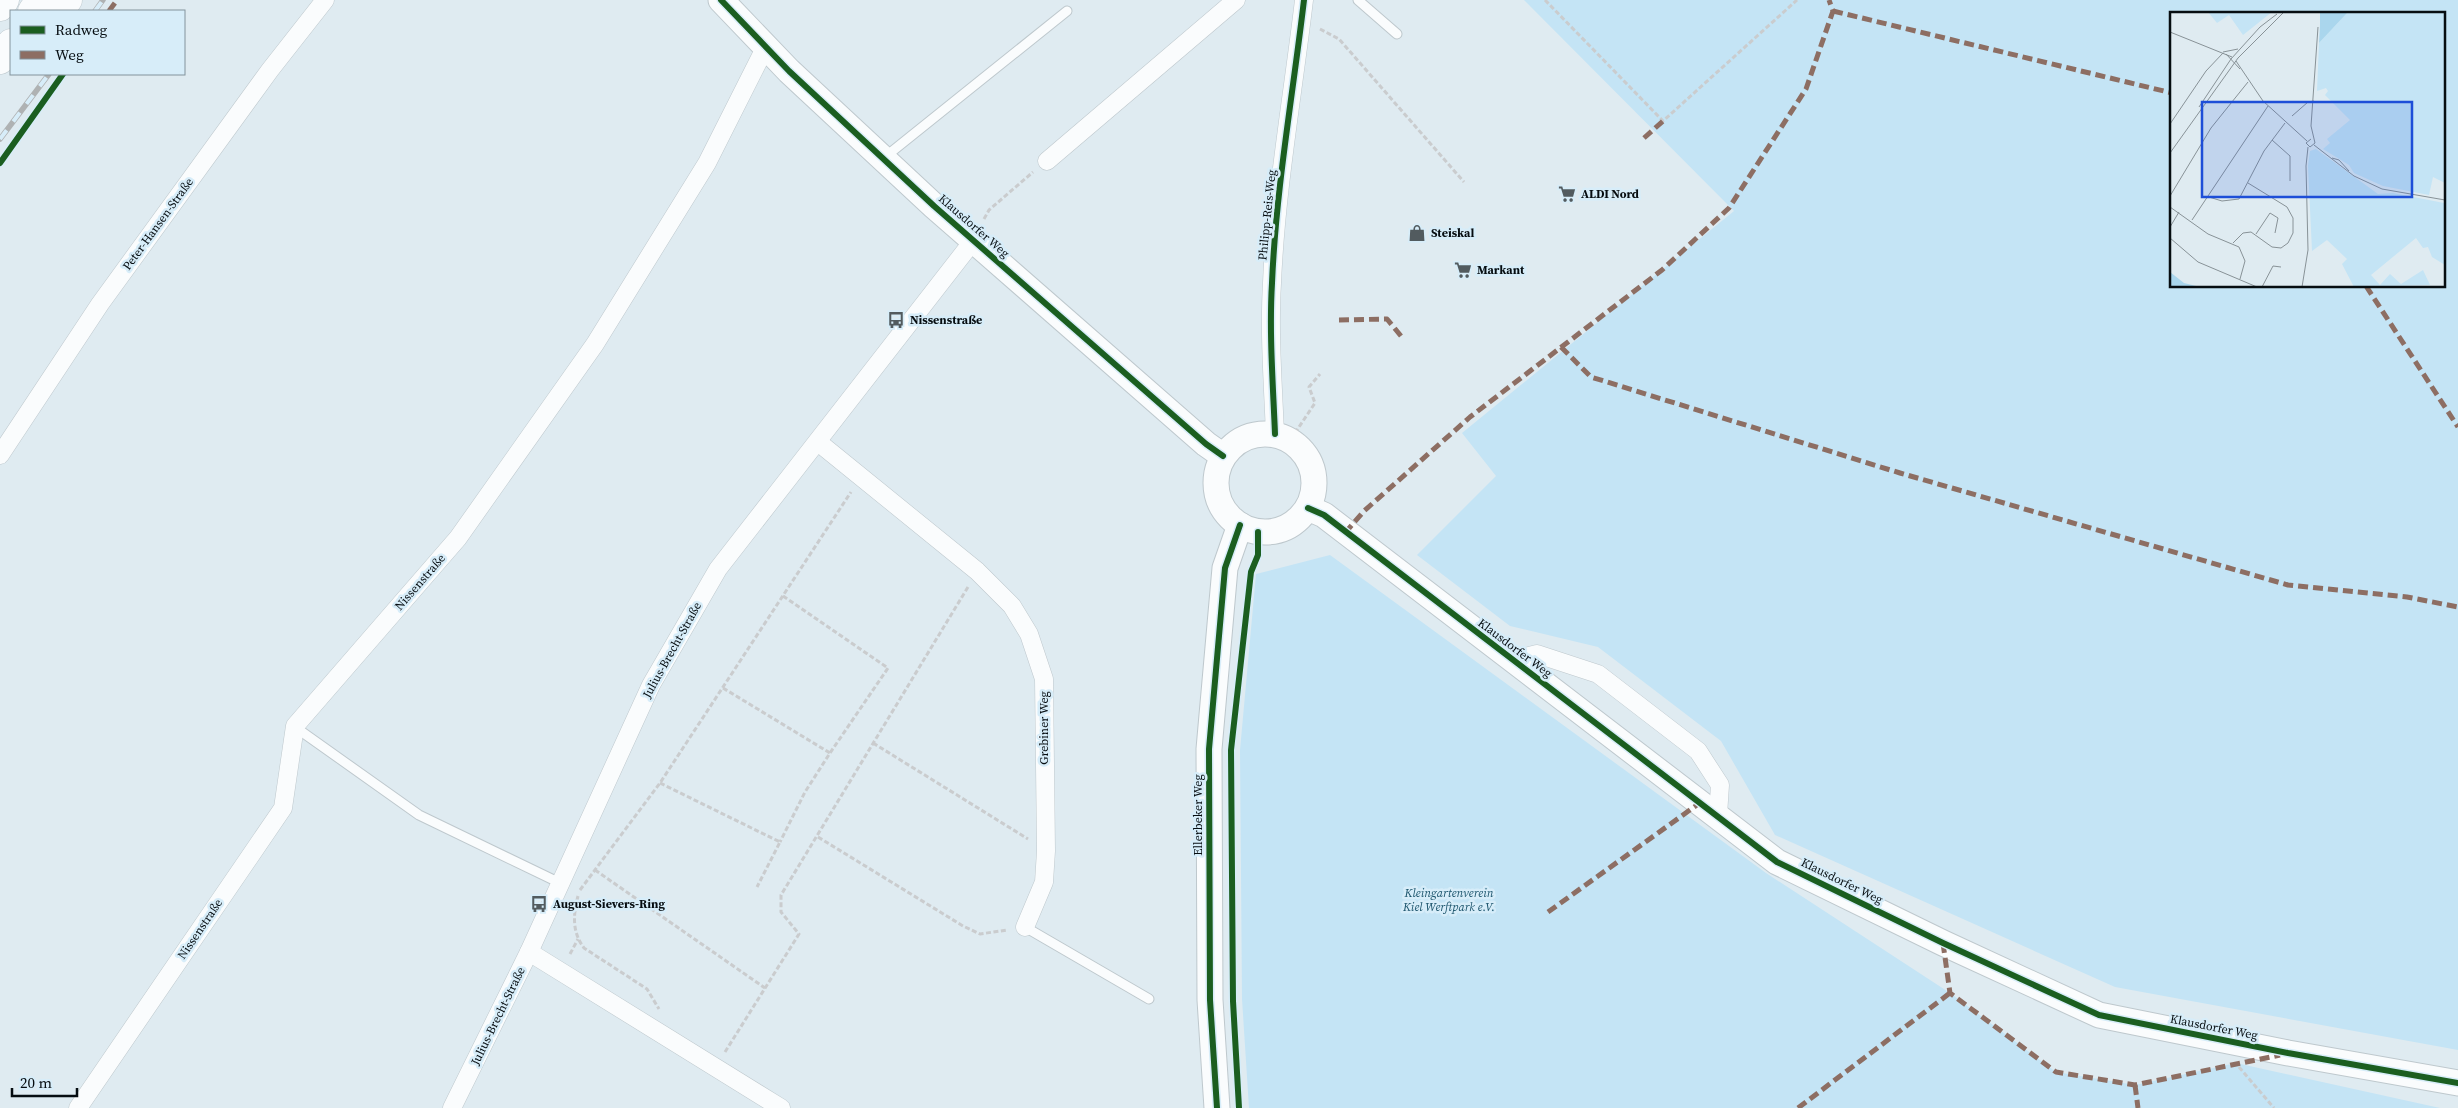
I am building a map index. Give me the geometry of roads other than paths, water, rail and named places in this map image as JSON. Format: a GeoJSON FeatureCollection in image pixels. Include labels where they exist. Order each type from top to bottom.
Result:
{"type":"FeatureCollection","features":[{"type":"Feature","properties":{"kind":"highway"},"geometry":{"type":"LineString","coordinates":[[0,7],[5,0]]}},
{"type":"Feature","properties":{"kind":"highway"},"geometry":{"type":"LineString","coordinates":[[59,10],[68,0]]}},
{"type":"Feature","properties":{"kind":"street","name":"Peter-Hansen-Straße"},"geometry":{"type":"LineString","coordinates":[[0,455],[100,304],[270,70],[325,0]]}},
{"type":"Feature","properties":{"kind":"street","name":"Klausdorfer Weg"},"geometry":{"type":"LineString","coordinates":[[722,0],[765,48],[973,241],[1069,322],[1206,444],[1223,456]]}},
{"type":"Feature","properties":{"kind":"street"},"geometry":{"type":"LineString","coordinates":[[1047,160],[1236,0]]}},
{"type":"Feature","properties":{"kind":"street","name":"Philipp-Reis-Weg"},"geometry":{"type":"LineString","coordinates":[[1283,437],[1271,351],[1272,283],[1282,172],[1304,0]]}},
{"type":"Feature","properties":{"kind":"street","name":"Nissenstraße"},"geometry":{"type":"LineString","coordinates":[[78,1108],[283,808],[295,726],[458,538],[595,344],[706,163],[765,48]]}},
{"type":"Feature","properties":{"kind":"street","name":"Julius-Brecht-Straße"},"geometry":{"type":"LineString","coordinates":[[452,1108],[529,952],[651,685],[718,569],[973,241]]}},
{"type":"Feature","properties":{"kind":"street"},"geometry":{"type":"LineString","coordinates":[[1260,433],[1283,437],[1309,458],[1315,483],[1308,508],[1296,522],[1278,531],[1258,532],[1240,525],[1225,512],[1217,494],[1216,475],[1223,456],[1233,445],[1246,437],[1260,433]]}},
{"type":"Feature","properties":{"kind":"street","name":"Grebiner Weg"},"geometry":{"type":"LineString","coordinates":[[818,442],[977,571],[1012,606],[1029,634],[1044,680],[1046,850],[1044,882],[1025,927]]}},
{"type":"Feature","properties":{"kind":"street","name":"Klausdorfer Weg"},"geometry":{"type":"LineString","coordinates":[[1308,508],[1324,515],[1777,862],[1943,943],[2099,1015],[2288,1053],[2458,1083]]}},
{"type":"Feature","properties":{"kind":"street","name":"Ellerbeker Weg"},"geometry":{"type":"LineString","coordinates":[[1217,1108],[1210,1000],[1209,749],[1225,568],[1240,525]]}},
{"type":"Feature","properties":{"kind":"street","name":"Klausdorfer Weg"},"geometry":{"type":"LineString","coordinates":[[1513,660],[1537,654],[1598,674],[1698,751],[1720,784],[1718,815]]}},
{"type":"Feature","properties":{"kind":"street"},"geometry":{"type":"LineString","coordinates":[[529,952],[780,1108]]}},
{"type":"Feature","properties":{"kind":"lane"},"geometry":{"type":"LineString","coordinates":[[1358,0],[1397,34]]}},
{"type":"Feature","properties":{"kind":"lane"},"geometry":{"type":"LineString","coordinates":[[883,158],[1066,11]]}},
{"type":"Feature","properties":{"kind":"lane"},"geometry":{"type":"LineString","coordinates":[[295,726],[419,815],[560,883]]}},
{"type":"Feature","properties":{"kind":"lane"},"geometry":{"type":"LineString","coordinates":[[1025,927],[1148,999]]}},
{"type":"Feature","properties":{"kind":"railway"},"geometry":{"type":"LineString","coordinates":[[96,10],[103,0]]}},
{"type":"Feature","properties":{"kind":"railway"},"geometry":{"type":"LineString","coordinates":[[0,139],[48,75]]}},
{"type":"Feature","properties":{"kind":"place","name":"ALDI Nord"},"geometry":{"type":"Point","coordinates":[1567,194]}},
{"type":"Feature","properties":{"kind":"place","name":"Steiskal"},"geometry":{"type":"Point","coordinates":[1417,233]}},
{"type":"Feature","properties":{"kind":"place","name":"Markant"},"geometry":{"type":"Point","coordinates":[1463,270]}},
{"type":"Feature","properties":{"kind":"place","name":"Nissenstraße"},"geometry":{"type":"Point","coordinates":[896,320]}},
{"type":"Feature","properties":{"kind":"place","name":"August-Sievers-Ring"},"geometry":{"type":"Point","coordinates":[539,904]}},
{"type":"Feature","properties":{"kind":"park label","name":"Kleingartenverein Kiel Werftpark e.V."},"geometry":{"type":"Point","coordinates":[1449,900]}}]}
